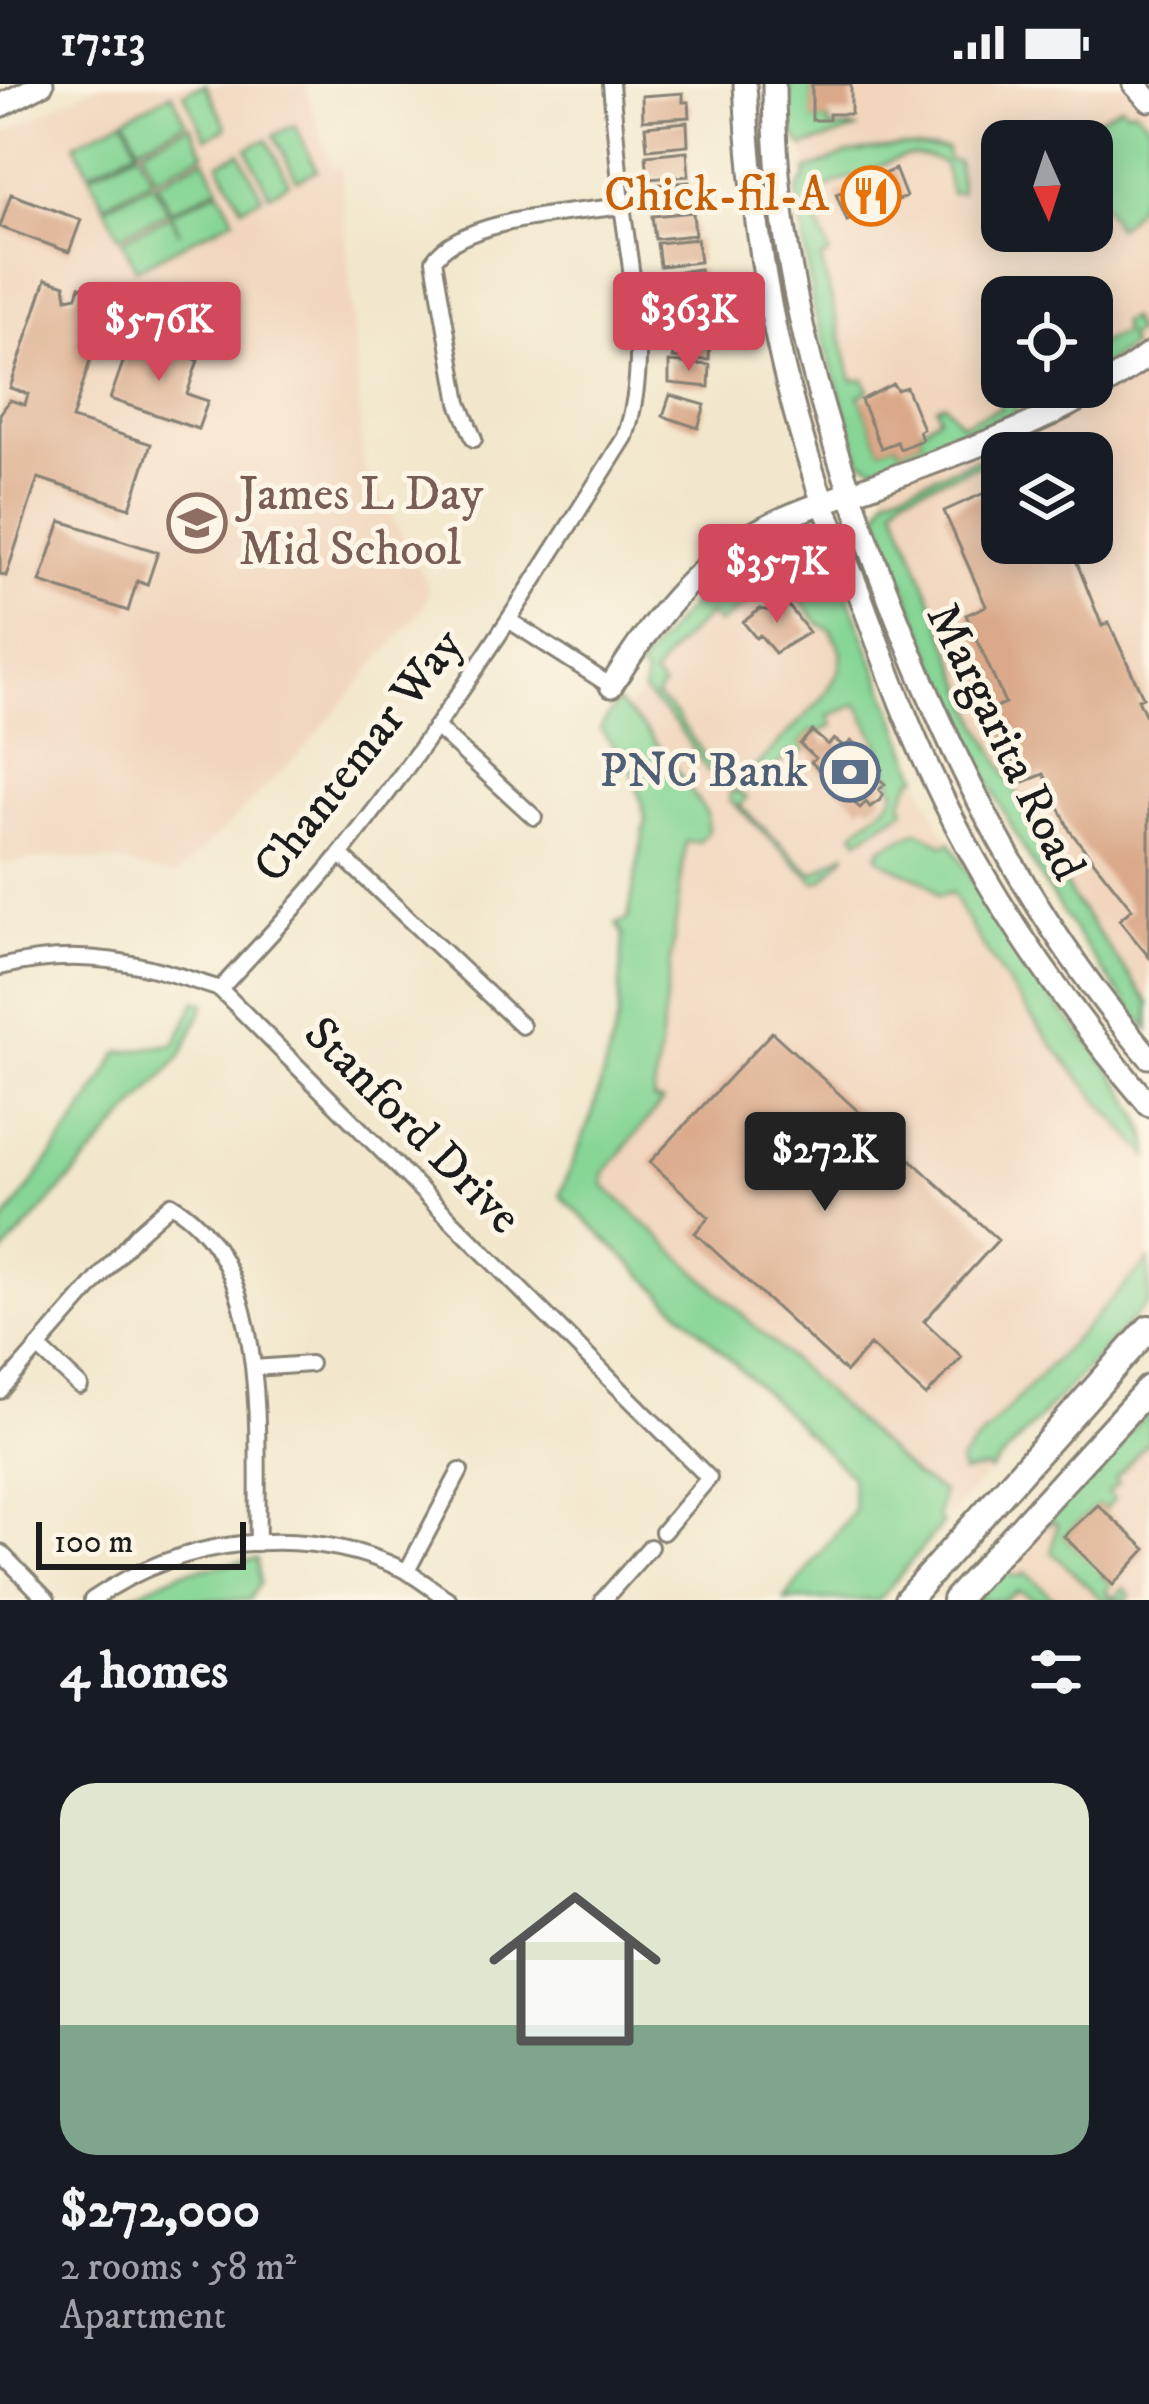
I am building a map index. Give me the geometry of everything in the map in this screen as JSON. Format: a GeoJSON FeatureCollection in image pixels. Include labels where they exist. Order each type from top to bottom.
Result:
{"type":"FeatureCollection","features":[{"type":"Feature","properties":{"kind":"main road"},"geometry":{"type":"LineString","coordinates":[[0,106],[42,84]]}},
{"type":"Feature","properties":{"kind":"main road","name":"Margarita Road"},"geometry":{"type":"LineString","coordinates":[[745,84],[752,195],[768,305],[791,401],[823,502],[941,795],[997,899],[1043,969],[1149,1105]]}},
{"type":"Feature","properties":{"kind":"main road","name":"Margarita Road"},"geometry":{"type":"LineString","coordinates":[[773,84],[790,279],[809,366],[849,493],[935,715],[1005,855],[1046,922],[1149,1057]]}},
{"type":"Feature","properties":{"kind":"main road"},"geometry":{"type":"LineString","coordinates":[[1135,84],[1149,100]]}},
{"type":"Feature","properties":{"kind":"main road"},"geometry":{"type":"LineString","coordinates":[[611,686],[638,642],[696,577],[737,543],[783,518],[1042,421],[1149,354]]}},
{"type":"Feature","properties":{"kind":"main road"},"geometry":{"type":"LineString","coordinates":[[941,795],[960,796],[1006,880],[1046,922]]}},
{"type":"Feature","properties":{"kind":"main road"},"geometry":{"type":"LineString","coordinates":[[907,1600],[1149,1328]]}},
{"type":"Feature","properties":{"kind":"main road"},"geometry":{"type":"LineString","coordinates":[[955,1600],[1149,1388]]}},
{"type":"Feature","properties":{"kind":"street","name":"Chantemar Way"},"geometry":{"type":"LineString","coordinates":[[220,989],[340,855],[436,727],[510,621],[626,437],[640,368],[611,84]]}},
{"type":"Feature","properties":{"kind":"street"},"geometry":{"type":"LineString","coordinates":[[474,439],[459,403],[434,260],[443,246],[476,233],[525,220],[622,206]]}},
{"type":"Feature","properties":{"kind":"street"},"geometry":{"type":"LineString","coordinates":[[510,621],[611,686]]}},
{"type":"Feature","properties":{"kind":"street"},"geometry":{"type":"LineString","coordinates":[[436,727],[534,818]]}},
{"type":"Feature","properties":{"kind":"street"},"geometry":{"type":"LineString","coordinates":[[340,855],[522,1026]]}},
{"type":"Feature","properties":{"kind":"street","name":"Stanford Drive"},"geometry":{"type":"LineString","coordinates":[[0,967],[42,956],[102,956],[220,989],[710,1478],[663,1532]]}},
{"type":"Feature","properties":{"kind":"street"},"geometry":{"type":"LineString","coordinates":[[0,1390],[138,1233],[171,1204],[210,1242],[240,1293],[254,1368],[258,1543]]}},
{"type":"Feature","properties":{"kind":"street"},"geometry":{"type":"LineString","coordinates":[[38,1347],[80,1386]]}},
{"type":"Feature","properties":{"kind":"street"},"geometry":{"type":"LineString","coordinates":[[254,1368],[310,1364]]}},
{"type":"Feature","properties":{"kind":"street"},"geometry":{"type":"LineString","coordinates":[[407,1571],[460,1471]]}},
{"type":"Feature","properties":{"kind":"street"},"geometry":{"type":"LineString","coordinates":[[92,1600],[160,1562],[221,1546],[258,1543],[332,1547],[407,1571],[448,1600]]}},
{"type":"Feature","properties":{"kind":"street"},"geometry":{"type":"LineString","coordinates":[[603,1600],[650,1547]]}},
{"type":"Feature","properties":{"kind":"street"},"geometry":{"type":"LineString","coordinates":[[0,1552],[47,1600]]}},
{"type":"Feature","properties":{"kind":"shaded area","name":"James L Day Mid School"},"geometry":{"type":"Polygon","coordinates":[[[98,84],[305,84],[332,168],[341,168],[364,466],[426,579],[428,592],[425,605],[305,748],[176,876],[123,863],[57,857],[0,864],[0,135],[98,84]]]}},
{"type":"Feature","properties":{"kind":"shaded area"},"geometry":{"type":"Polygon","coordinates":[[[789,84],[1149,84],[1149,1030],[1070,926],[1002,814],[906,589],[878,514],[888,498],[876,467],[860,460],[813,307],[797,191],[806,173],[803,142],[791,132],[789,84]]]}},
{"type":"Feature","properties":{"kind":"shaded area"},"geometry":{"type":"Polygon","coordinates":[[[799,528],[821,545],[828,543],[906,751],[939,824],[1032,973],[1149,1132],[1149,1302],[947,1517],[942,1492],[915,1476],[560,1195],[593,1112],[618,1020],[623,935],[616,924],[628,919],[646,820],[632,769],[600,729],[617,702],[627,709],[646,690],[645,674],[637,670],[672,623],[734,566],[799,528]]]}},
{"type":"Feature","properties":{"kind":"shaded area"},"geometry":{"type":"Polygon","coordinates":[[[1149,1411],[1149,1600],[975,1600],[1047,1520],[1149,1411]]]}},
{"type":"Feature","properties":{"kind":"green space"},"geometry":{"type":"Polygon","coordinates":[[[205,84],[227,128],[206,138],[184,93],[205,84]]]}},
{"type":"Feature","properties":{"kind":"green space"},"geometry":{"type":"Polygon","coordinates":[[[789,84],[812,84],[813,120],[829,120],[829,127],[858,129],[803,147],[791,132],[789,84]]]}},
{"type":"Feature","properties":{"kind":"green space"},"geometry":{"type":"Polygon","coordinates":[[[172,93],[186,122],[139,146],[125,118],[172,93]]]}},
{"type":"Feature","properties":{"kind":"green space"},"geometry":{"type":"Polygon","coordinates":[[[1122,105],[1125,110],[1135,109],[1149,123],[1141,197],[1116,227],[1113,120],[1095,120],[1122,105]]]}},
{"type":"Feature","properties":{"kind":"green space"},"geometry":{"type":"Polygon","coordinates":[[[123,119],[137,148],[89,172],[75,144],[123,119]]]}},
{"type":"Feature","properties":{"kind":"green space"},"geometry":{"type":"Polygon","coordinates":[[[190,125],[204,153],[156,178],[142,149],[190,125]]]}},
{"type":"Feature","properties":{"kind":"green space"},"geometry":{"type":"Polygon","coordinates":[[[295,125],[317,170],[297,180],[274,135],[295,125]]]}},
{"type":"Feature","properties":{"kind":"green space"},"geometry":{"type":"Polygon","coordinates":[[[267,139],[289,183],[269,194],[247,149],[267,139]]]}},
{"type":"Feature","properties":{"kind":"green space"},"geometry":{"type":"Polygon","coordinates":[[[900,146],[947,149],[948,160],[958,161],[961,192],[951,193],[944,164],[911,156],[834,184],[816,199],[817,221],[830,254],[821,259],[852,380],[864,379],[869,391],[859,396],[881,448],[897,442],[900,449],[922,440],[919,431],[939,416],[936,406],[944,403],[961,424],[1000,408],[1016,408],[1011,417],[876,467],[860,460],[813,307],[797,191],[806,171],[849,153],[900,146]]]}},
{"type":"Feature","properties":{"kind":"green space"},"geometry":{"type":"Polygon","coordinates":[[[138,151],[152,179],[104,204],[90,175],[138,151]]]}},
{"type":"Feature","properties":{"kind":"green space"},"geometry":{"type":"Polygon","coordinates":[[[240,153],[262,197],[242,207],[219,163],[240,153]]]}},
{"type":"Feature","properties":{"kind":"green space"},"geometry":{"type":"Polygon","coordinates":[[[204,158],[219,186],[171,211],[157,183],[204,158]]]}},
{"type":"Feature","properties":{"kind":"green space"},"geometry":{"type":"Polygon","coordinates":[[[153,183],[168,212],[119,236],[105,207],[153,183]]]}},
{"type":"Feature","properties":{"kind":"green space"},"geometry":{"type":"Polygon","coordinates":[[[219,190],[234,218],[136,269],[122,240],[170,216],[180,233],[171,214],[219,190]]]}},
{"type":"Feature","properties":{"kind":"green space"},"geometry":{"type":"Polygon","coordinates":[[[1129,318],[1136,332],[1127,337],[1131,346],[1113,358],[1113,337],[1123,333],[1121,322],[1129,318]]]}},
{"type":"Feature","properties":{"kind":"green space"},"geometry":{"type":"Polygon","coordinates":[[[981,458],[981,464],[904,494],[895,505],[979,723],[1074,900],[1149,1003],[1149,1030],[1060,909],[990,784],[931,653],[878,514],[887,495],[981,458]]]}},
{"type":"Feature","properties":{"kind":"green space"},"geometry":{"type":"Polygon","coordinates":[[[799,528],[821,545],[828,543],[918,776],[902,802],[905,810],[859,839],[854,833],[895,792],[858,704],[829,716],[833,725],[816,734],[812,731],[800,744],[805,749],[797,757],[790,752],[774,769],[777,773],[764,779],[765,786],[748,774],[822,699],[839,672],[842,654],[831,630],[819,624],[791,587],[774,583],[719,624],[709,614],[653,676],[663,687],[656,697],[675,714],[713,767],[721,766],[720,774],[708,772],[677,725],[644,693],[645,674],[637,670],[671,627],[729,571],[799,528]]]}},
{"type":"Feature","properties":{"kind":"green space"},"geometry":{"type":"Polygon","coordinates":[[[617,702],[646,730],[707,814],[708,832],[699,842],[686,842],[653,1100],[662,1102],[606,1171],[603,1184],[915,1476],[942,1492],[938,1519],[943,1523],[879,1600],[784,1600],[854,1510],[851,1476],[560,1195],[593,1112],[618,1020],[623,935],[616,924],[628,919],[646,820],[632,769],[600,729],[617,702]]]}},
{"type":"Feature","properties":{"kind":"green space"},"geometry":{"type":"Polygon","coordinates":[[[735,790],[747,798],[740,806],[813,874],[845,856],[823,880],[815,882],[730,800],[735,790]]]}},
{"type":"Feature","properties":{"kind":"green space"},"geometry":{"type":"Polygon","coordinates":[[[919,831],[944,845],[950,842],[1030,970],[1121,1084],[1145,1133],[1149,1157],[1042,1031],[952,893],[938,896],[925,882],[877,856],[881,848],[919,831]]]}},
{"type":"Feature","properties":{"kind":"green space"},"geometry":{"type":"Polygon","coordinates":[[[196,1000],[205,1004],[181,1056],[0,1257],[0,1228],[79,1118],[119,1052],[175,1044],[196,1000]]]}},
{"type":"Feature","properties":{"kind":"green space"},"geometry":{"type":"Polygon","coordinates":[[[1149,1260],[1149,1302],[990,1471],[962,1473],[960,1461],[1149,1260]]]}},
{"type":"Feature","properties":{"kind":"green space"},"geometry":{"type":"Polygon","coordinates":[[[1149,1411],[1149,1441],[1115,1479],[1118,1483],[1108,1493],[1114,1499],[1104,1510],[1098,1505],[1064,1536],[1104,1573],[1112,1584],[1106,1592],[1114,1598],[1124,1588],[1131,1595],[1127,1600],[1102,1600],[1052,1552],[1057,1524],[1046,1525],[1047,1520],[1149,1411]]]}},
{"type":"Feature","properties":{"kind":"green space"},"geometry":{"type":"Polygon","coordinates":[[[257,1559],[260,1583],[249,1600],[122,1600],[182,1572],[257,1559]]]}},
{"type":"Feature","properties":{"kind":"green space"},"geometry":{"type":"Polygon","coordinates":[[[1025,1572],[1055,1600],[1036,1600],[1018,1591],[1004,1600],[975,1600],[998,1574],[1022,1576],[1025,1572]]]}},
{"type":"Feature","properties":{"kind":"building"},"geometry":{"type":"Polygon","coordinates":[[[812,84],[851,84],[851,114],[812,120],[812,84]]]}},
{"type":"Feature","properties":{"kind":"building"},"geometry":{"type":"Polygon","coordinates":[[[683,93],[690,117],[643,120],[642,96],[683,93]]]}},
{"type":"Feature","properties":{"kind":"building"},"geometry":{"type":"Polygon","coordinates":[[[687,122],[688,145],[647,149],[645,126],[687,122]]]}},
{"type":"Feature","properties":{"kind":"building"},"geometry":{"type":"Polygon","coordinates":[[[687,151],[689,176],[648,179],[646,155],[687,151]]]}},
{"type":"Feature","properties":{"kind":"building","name":"Chick-fil-A"},"geometry":{"type":"Polygon","coordinates":[[[895,169],[906,197],[847,221],[836,194],[895,169]]]}},
{"type":"Feature","properties":{"kind":"building"},"geometry":{"type":"Polygon","coordinates":[[[689,182],[691,206],[651,205],[652,185],[689,182]]]}},
{"type":"Feature","properties":{"kind":"building"},"geometry":{"type":"Polygon","coordinates":[[[11,194],[81,220],[69,252],[0,227],[11,194]]]}},
{"type":"Feature","properties":{"kind":"building"},"geometry":{"type":"Polygon","coordinates":[[[693,212],[695,235],[655,239],[652,216],[693,212]]]}},
{"type":"Feature","properties":{"kind":"building"},"geometry":{"type":"Polygon","coordinates":[[[697,239],[700,262],[660,266],[657,243],[697,239]]]}},
{"type":"Feature","properties":{"kind":"building"},"geometry":{"type":"Polygon","coordinates":[[[700,269],[704,293],[668,298],[661,274],[700,269]]]}},
{"type":"Feature","properties":{"kind":"building"},"geometry":{"type":"Polygon","coordinates":[[[46,279],[65,285],[67,298],[77,296],[80,286],[110,296],[72,419],[151,444],[130,508],[38,478],[6,576],[0,574],[0,414],[10,400],[25,405],[28,394],[10,388],[46,279]]]}},
{"type":"Feature","properties":{"kind":"building"},"geometry":{"type":"Polygon","coordinates":[[[706,297],[709,320],[669,325],[665,302],[706,297]]]}},
{"type":"Feature","properties":{"kind":"building"},"geometry":{"type":"Polygon","coordinates":[[[671,333],[710,335],[709,360],[673,358],[671,333]]]}},
{"type":"Feature","properties":{"kind":"building"},"geometry":{"type":"Polygon","coordinates":[[[132,337],[198,360],[187,394],[208,401],[198,429],[110,399],[132,337]]]}},
{"type":"Feature","properties":{"kind":"building"},"geometry":{"type":"Polygon","coordinates":[[[669,362],[710,365],[709,387],[669,383],[669,362]]]}},
{"type":"Feature","properties":{"kind":"building"},"geometry":{"type":"Polygon","coordinates":[[[893,384],[897,390],[906,387],[923,429],[919,431],[922,440],[900,449],[897,442],[881,448],[861,400],[893,384]]]}},
{"type":"Feature","properties":{"kind":"building"},"geometry":{"type":"Polygon","coordinates":[[[670,395],[705,405],[698,428],[663,416],[670,395]]]}},
{"type":"Feature","properties":{"kind":"building"},"geometry":{"type":"Polygon","coordinates":[[[981,494],[981,564],[1077,564],[1102,626],[1109,623],[1143,697],[1138,699],[1149,723],[1149,957],[1119,920],[1132,909],[1070,831],[1044,774],[1024,782],[991,709],[1005,703],[966,615],[986,606],[944,511],[981,494]]]}},
{"type":"Feature","properties":{"kind":"building"},"geometry":{"type":"Polygon","coordinates":[[[61,521],[158,552],[147,585],[137,581],[128,611],[40,582],[61,521]]]}},
{"type":"Feature","properties":{"kind":"building"},"geometry":{"type":"Polygon","coordinates":[[[784,600],[809,632],[775,653],[743,622],[784,600]]]}},
{"type":"Feature","properties":{"kind":"building","name":"PNC Bank"},"geometry":{"type":"Polygon","coordinates":[[[812,731],[828,745],[834,739],[845,747],[851,741],[865,749],[882,769],[875,775],[885,784],[879,790],[880,800],[860,808],[811,762],[815,758],[800,744],[812,731]]]}},
{"type":"Feature","properties":{"kind":"building"},"geometry":{"type":"Polygon","coordinates":[[[772,1032],[998,1240],[924,1321],[962,1357],[926,1396],[870,1345],[846,1372],[695,1233],[709,1217],[650,1162],[772,1032]]]}},
{"type":"Feature","properties":{"kind":"building"},"geometry":{"type":"Polygon","coordinates":[[[1098,1505],[1146,1549],[1113,1585],[1064,1536],[1098,1505]]]}},
{"type":"Feature","properties":{"kind":"place","name":"Chick-fil-A"},"geometry":{"type":"Point","coordinates":[871,196]}},
{"type":"Feature","properties":{"kind":"place","name":"James L Day Mid School"},"geometry":{"type":"Point","coordinates":[197,523]}},
{"type":"Feature","properties":{"kind":"place","name":"PNC Bank"},"geometry":{"type":"Point","coordinates":[850,772]}}]}
